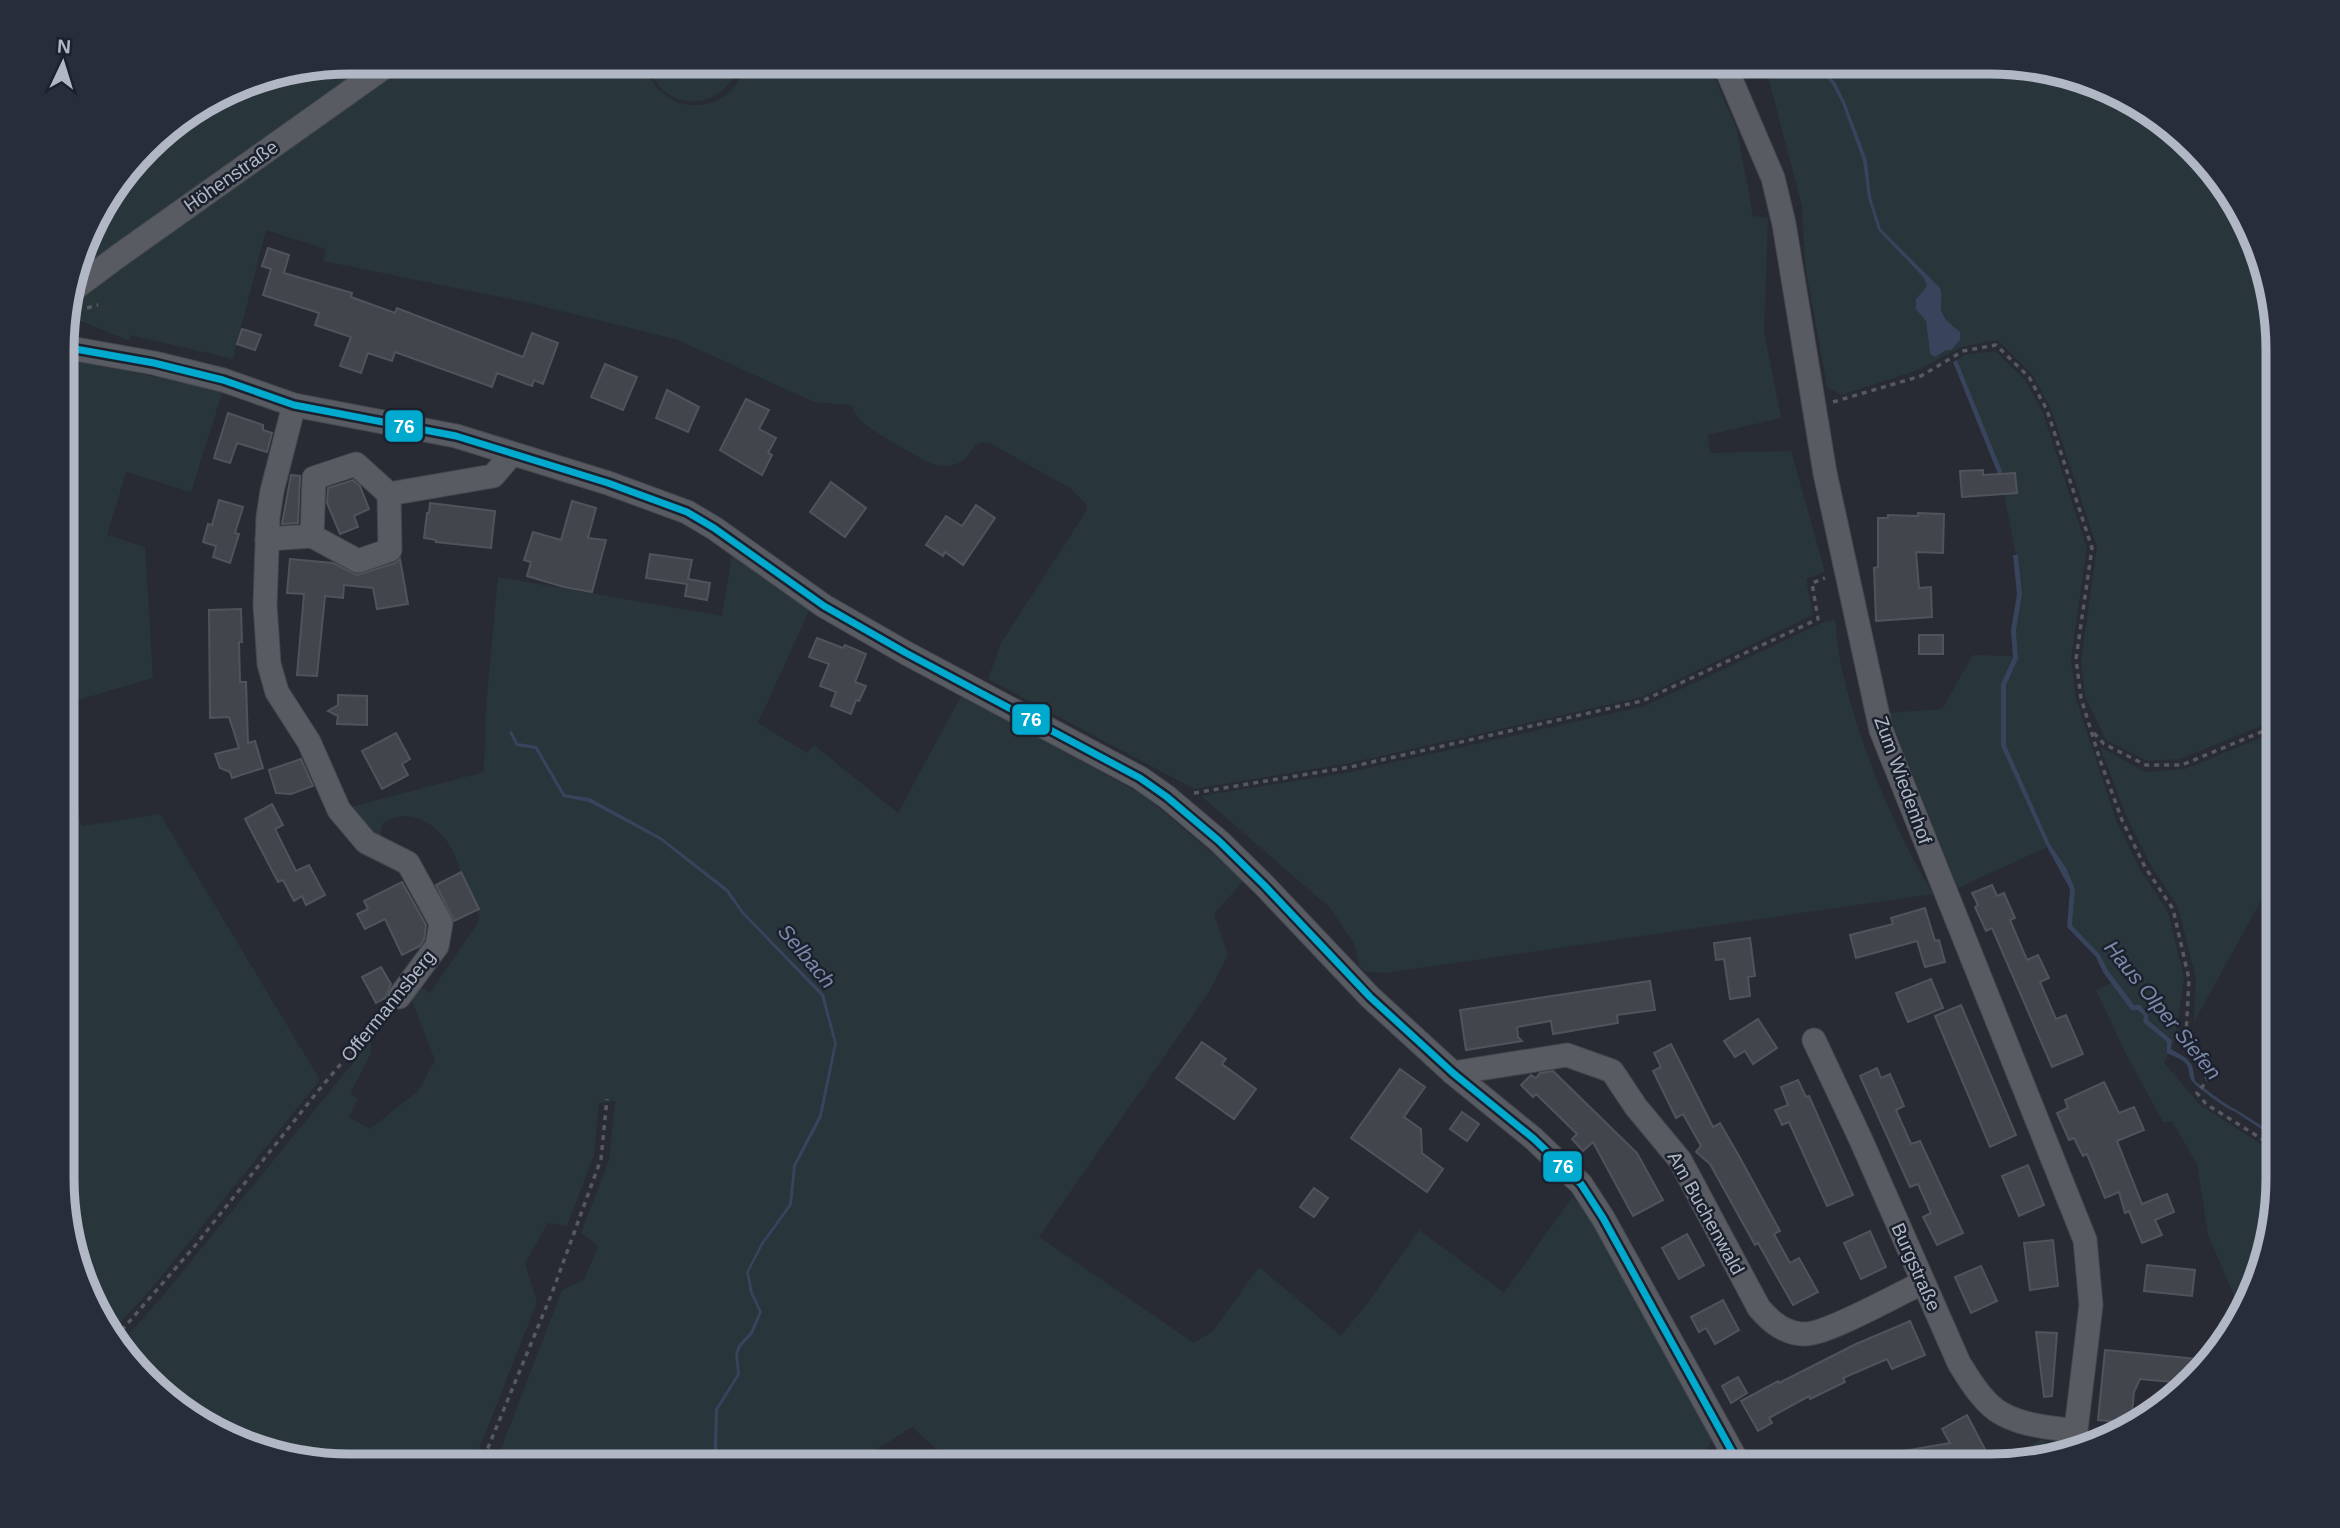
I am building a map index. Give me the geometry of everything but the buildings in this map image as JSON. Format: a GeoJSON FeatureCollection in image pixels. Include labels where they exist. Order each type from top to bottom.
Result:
{"type":"FeatureCollection","features":[{"type":"Feature","properties":{"kind":"street","name":"Höhenstraße"},"geometry":{"type":"LineString","coordinates":[[82,283],[375,74]]}},
{"type":"Feature","properties":{"kind":"street","name":"Zum Wiedenhof"},"geometry":{"type":"LineString","coordinates":[[1729,74],[1773,178],[1784,224],[1813,407],[1881,730],[2085,1240],[2091,1305],[2075,1438]]}},
{"type":"Feature","properties":{"kind":"street"},"geometry":{"type":"LineString","coordinates":[[74,349],[154,363],[223,380],[294,405],[456,436],[608,483],[687,512],[714,528],[814,600],[906,653],[1140,778],[1219,841],[1265,885],[1370,997],[1453,1073],[1534,1139],[1581,1184],[1603,1218],[1733,1454]]}},
{"type":"Feature","properties":{"kind":"street","name":"Offermannsberg"},"geometry":{"type":"LineString","coordinates":[[294,405],[268,517],[265,605],[269,664],[277,692],[309,742],[339,810],[366,842],[408,863],[441,923],[437,946],[399,997]]}},
{"type":"Feature","properties":{"kind":"street"},"geometry":{"type":"LineString","coordinates":[[389,494],[493,476],[512,454]]}},
{"type":"Feature","properties":{"kind":"street"},"geometry":{"type":"LineString","coordinates":[[267,539],[312,536],[358,561],[390,550],[389,494],[356,464],[314,478],[312,536]]}},
{"type":"Feature","properties":{"kind":"street","name":"Burgstraße"},"geometry":{"type":"LineString","coordinates":[[1814,1040],[1861,1140],[1958,1363],[1996,1410],[2023,1423],[2075,1438]]}},
{"type":"Feature","properties":{"kind":"street","name":"Am Buchenwald"},"geometry":{"type":"LineString","coordinates":[[1453,1073],[1567,1055],[1612,1071],[1636,1107],[1680,1160],[1759,1308],[1773,1324],[1806,1334],[1825,1329],[1922,1283]]}},
{"type":"Feature","properties":{"kind":"path"},"geometry":{"type":"LineString","coordinates":[[1813,407],[1845,400],[1921,376],[1953,355],[1996,345],[2029,377],[2047,410],[2092,548],[2076,659],[2081,698],[2122,820],[2145,867],[2173,909],[2189,979],[2186,1036],[2207,1080],[2197,1093],[2206,1104],[2266,1142]]}},
{"type":"Feature","properties":{"kind":"path"},"geometry":{"type":"LineString","coordinates":[[1167,797],[1350,767],[1642,701],[1818,619],[1812,583],[1846,570]]}},
{"type":"Feature","properties":{"kind":"path"},"geometry":{"type":"LineString","coordinates":[[2092,732],[2104,744],[2146,765],[2182,765],[2266,730]]}},
{"type":"Feature","properties":{"kind":"path","name":"Offermannsberg"},"geometry":{"type":"LineString","coordinates":[[120,1332],[194,1247],[374,1023],[399,997]]}},
{"type":"Feature","properties":{"kind":"path"},"geometry":{"type":"LineString","coordinates":[[485,1454],[552,1293],[601,1159],[607,1099]]}},
{"type":"Feature","properties":{"kind":"shaded area"},"geometry":{"type":"Polygon","coordinates":[[[332,74],[364,74],[85,273],[102,228],[120,196],[154,154],[196,120],[228,102],[278,83],[332,74]]]}},
{"type":"Feature","properties":{"kind":"shaded area"},"geometry":{"type":"Polygon","coordinates":[[[385,74],[649,74],[664,94],[679,102],[695,105],[712,102],[727,94],[742,74],[1713,74],[1737,130],[1753,216],[1768,218],[1764,332],[1781,418],[1708,435],[1710,453],[1791,451],[1825,572],[1806,579],[1813,615],[1642,697],[1350,763],[1194,789],[988,679],[1001,643],[1087,510],[1087,505],[1070,488],[990,443],[978,444],[966,458],[956,464],[935,465],[895,444],[864,423],[851,405],[814,402],[678,340],[521,301],[323,261],[326,249],[266,230],[233,359],[130,335],[130,341],[75,319],[80,293],[385,74]]]}},
{"type":"Feature","properties":{"kind":"shaded area"},"geometry":{"type":"Polygon","coordinates":[[[652,74],[735,74],[721,91],[707,99],[693,102],[678,99],[665,92],[652,74]]]}},
{"type":"Feature","properties":{"kind":"shaded area"},"geometry":{"type":"Polygon","coordinates":[[[1767,74],[1824,74],[1832,84],[1842,103],[1863,161],[1868,198],[1878,230],[1924,278],[1927,286],[1916,299],[1926,321],[1930,354],[1936,354],[1951,344],[1960,332],[1943,315],[1939,288],[1881,229],[1871,197],[1867,160],[1835,82],[1828,74],[2008,74],[2062,83],[2112,102],[2144,120],[2186,154],[2220,196],[2238,228],[2252,261],[2264,314],[2266,724],[2180,759],[2147,761],[2106,740],[2085,696],[2081,660],[2097,547],[2051,409],[2032,374],[1998,340],[1961,347],[1918,370],[1841,395],[1827,387],[1805,265],[1802,206],[1767,74]]]}},
{"type":"Feature","properties":{"kind":"shaded area"},"geometry":{"type":"Polygon","coordinates":[[[1995,351],[2025,380],[2043,413],[2087,548],[2071,659],[2076,699],[2116,820],[2139,868],[2168,912],[2184,978],[2175,1040],[2171,1049],[2172,1039],[2135,1006],[2090,944],[2072,925],[2075,889],[2050,844],[2006,745],[2006,685],[2018,659],[2016,631],[2022,594],[2018,555],[2004,494],[2017,493],[2015,474],[2003,474],[1957,360],[1965,355],[1995,351]]]}},
{"type":"Feature","properties":{"kind":"shaded area"},"geometry":{"type":"Polygon","coordinates":[[[74,361],[223,390],[191,492],[126,472],[107,535],[145,547],[153,678],[74,701],[74,361]]]}},
{"type":"Feature","properties":{"kind":"shaded area"},"geometry":{"type":"Polygon","coordinates":[[[732,554],[810,609],[758,723],[807,753],[814,745],[898,813],[961,696],[1145,796],[1244,880],[1214,914],[1228,955],[1209,992],[1039,1237],[1194,1343],[1213,1331],[1259,1267],[1341,1336],[1419,1230],[1504,1293],[1572,1197],[1592,1217],[1712,1440],[1704,1454],[942,1454],[912,1427],[869,1454],[717,1454],[718,1410],[740,1375],[738,1354],[753,1334],[762,1312],[753,1292],[749,1272],[763,1245],[792,1205],[796,1166],[822,1117],[837,1042],[824,994],[744,912],[728,889],[661,837],[590,798],[565,794],[537,746],[516,746],[535,749],[563,796],[589,801],[660,840],[726,892],[742,914],[821,996],[834,1043],[819,1115],[793,1165],[789,1204],[761,1243],[746,1272],[750,1293],[759,1312],[750,1332],[738,1345],[735,1354],[737,1374],[715,1409],[714,1454],[499,1454],[562,1290],[584,1280],[598,1246],[581,1233],[609,1160],[615,1101],[599,1103],[594,1155],[567,1226],[548,1223],[525,1263],[537,1302],[477,1454],[332,1454],[296,1449],[261,1440],[228,1426],[196,1408],[168,1386],[154,1374],[125,1338],[371,1041],[371,1053],[350,1094],[358,1099],[349,1117],[370,1129],[418,1091],[435,1060],[410,996],[418,985],[430,993],[479,921],[475,903],[453,852],[446,840],[431,825],[413,817],[393,818],[383,823],[380,837],[363,825],[347,808],[484,772],[486,708],[498,577],[722,616],[732,554]]]}},
{"type":"Feature","properties":{"kind":"shaded area"},"geometry":{"type":"Polygon","coordinates":[[[1835,620],[1843,674],[1869,759],[1905,844],[1933,894],[1385,973],[1364,971],[1359,965],[1354,943],[1329,907],[1201,796],[1351,772],[1645,706],[1824,622],[1835,620]]]}},
{"type":"Feature","properties":{"kind":"shaded area"},"geometry":{"type":"Polygon","coordinates":[[[1973,655],[2013,656],[2001,684],[2001,746],[2047,847],[1958,888],[1888,713],[1942,709],[1973,655]]]}},
{"type":"Feature","properties":{"kind":"shaded area"},"geometry":{"type":"Polygon","coordinates":[[[2266,736],[2266,892],[2194,1022],[2196,978],[2178,907],[2149,862],[2126,815],[2100,747],[2145,772],[2185,769],[2266,736]]]}},
{"type":"Feature","properties":{"kind":"shaded area"},"geometry":{"type":"Polygon","coordinates":[[[74,801],[82,826],[160,814],[320,1080],[152,1288],[117,1326],[88,1267],[76,1214],[74,801]]]}},
{"type":"Feature","properties":{"kind":"shaded area"},"geometry":{"type":"Polygon","coordinates":[[[2112,983],[2131,1009],[2138,1010],[2144,1016],[2144,1022],[2167,1042],[2168,1054],[2164,1063],[2200,1105],[2266,1147],[2266,1196],[2261,1232],[2252,1267],[2237,1302],[2208,1234],[2197,1164],[2172,1121],[2163,1122],[2125,1052],[2096,990],[2112,983]]]}},
{"type":"Feature","properties":{"kind":"shaded area"},"geometry":{"type":"Polygon","coordinates":[[[2042,1439],[2051,1448],[2026,1452],[2015,1453],[2042,1439]]]}},
{"type":"Feature","properties":{"kind":"water"},"geometry":{"type":"Polygon","coordinates":[[[1824,74],[1828,74],[1835,82],[1867,160],[1871,197],[1881,229],[1940,288],[1943,315],[1960,332],[1960,340],[1951,350],[1935,357],[1930,354],[1926,321],[1916,309],[1916,299],[1927,286],[1924,278],[1878,230],[1868,198],[1863,161],[1842,103],[1824,74]]]}},
{"type":"Feature","properties":{"kind":"water"},"geometry":{"type":"Polygon","coordinates":[[[1957,360],[2003,474],[1998,474],[1953,362],[1957,360]]]}},
{"type":"Feature","properties":{"kind":"water"},"geometry":{"type":"Polygon","coordinates":[[[2013,555],[2018,555],[2022,594],[2016,631],[2018,659],[2006,685],[2006,745],[2050,844],[2066,868],[2075,889],[2072,925],[2100,955],[2134,1005],[2140,1005],[2148,1015],[2148,1020],[2172,1040],[2171,1049],[2192,1065],[2195,1081],[2266,1129],[2266,1132],[2219,1103],[2195,1084],[2187,1065],[2167,1053],[2167,1042],[2143,1022],[2144,1016],[2138,1010],[2131,1010],[2103,972],[2096,957],[2067,927],[2070,889],[2046,845],[2001,746],[2001,684],[2013,657],[2011,630],[2017,594],[2013,555]]]}},
{"type":"Feature","properties":{"kind":"water"},"geometry":{"type":"Polygon","coordinates":[[[512,731],[518,743],[537,746],[565,794],[590,798],[661,837],[728,889],[744,912],[824,994],[837,1043],[822,1117],[796,1166],[792,1205],[763,1245],[749,1272],[753,1292],[762,1312],[753,1334],[738,1354],[740,1375],[718,1410],[717,1454],[713,1454],[715,1409],[737,1374],[735,1354],[738,1345],[750,1332],[759,1312],[750,1293],[746,1272],[761,1243],[789,1204],[793,1165],[819,1115],[834,1043],[821,996],[742,914],[726,892],[660,840],[589,802],[563,797],[535,749],[516,746],[509,732],[512,731]]]}},
{"type":"Feature","properties":{"kind":"transit line","name":"76"},"geometry":{"type":"LineString","coordinates":[[74,349],[154,363],[223,380],[294,405],[456,436],[608,483],[687,512],[824,606],[1140,778],[1219,841],[1370,997],[1453,1073],[1534,1139],[1581,1184],[1603,1218],[1733,1454]]}},
{"type":"Feature","properties":{"kind":"water label","name":"Selbach"},"geometry":{"type":"Point","coordinates":[807,956]}},
{"type":"Feature","properties":{"kind":"water label","name":"Haus Olper Siefen"},"geometry":{"type":"Point","coordinates":[2163,1010]}}]}
